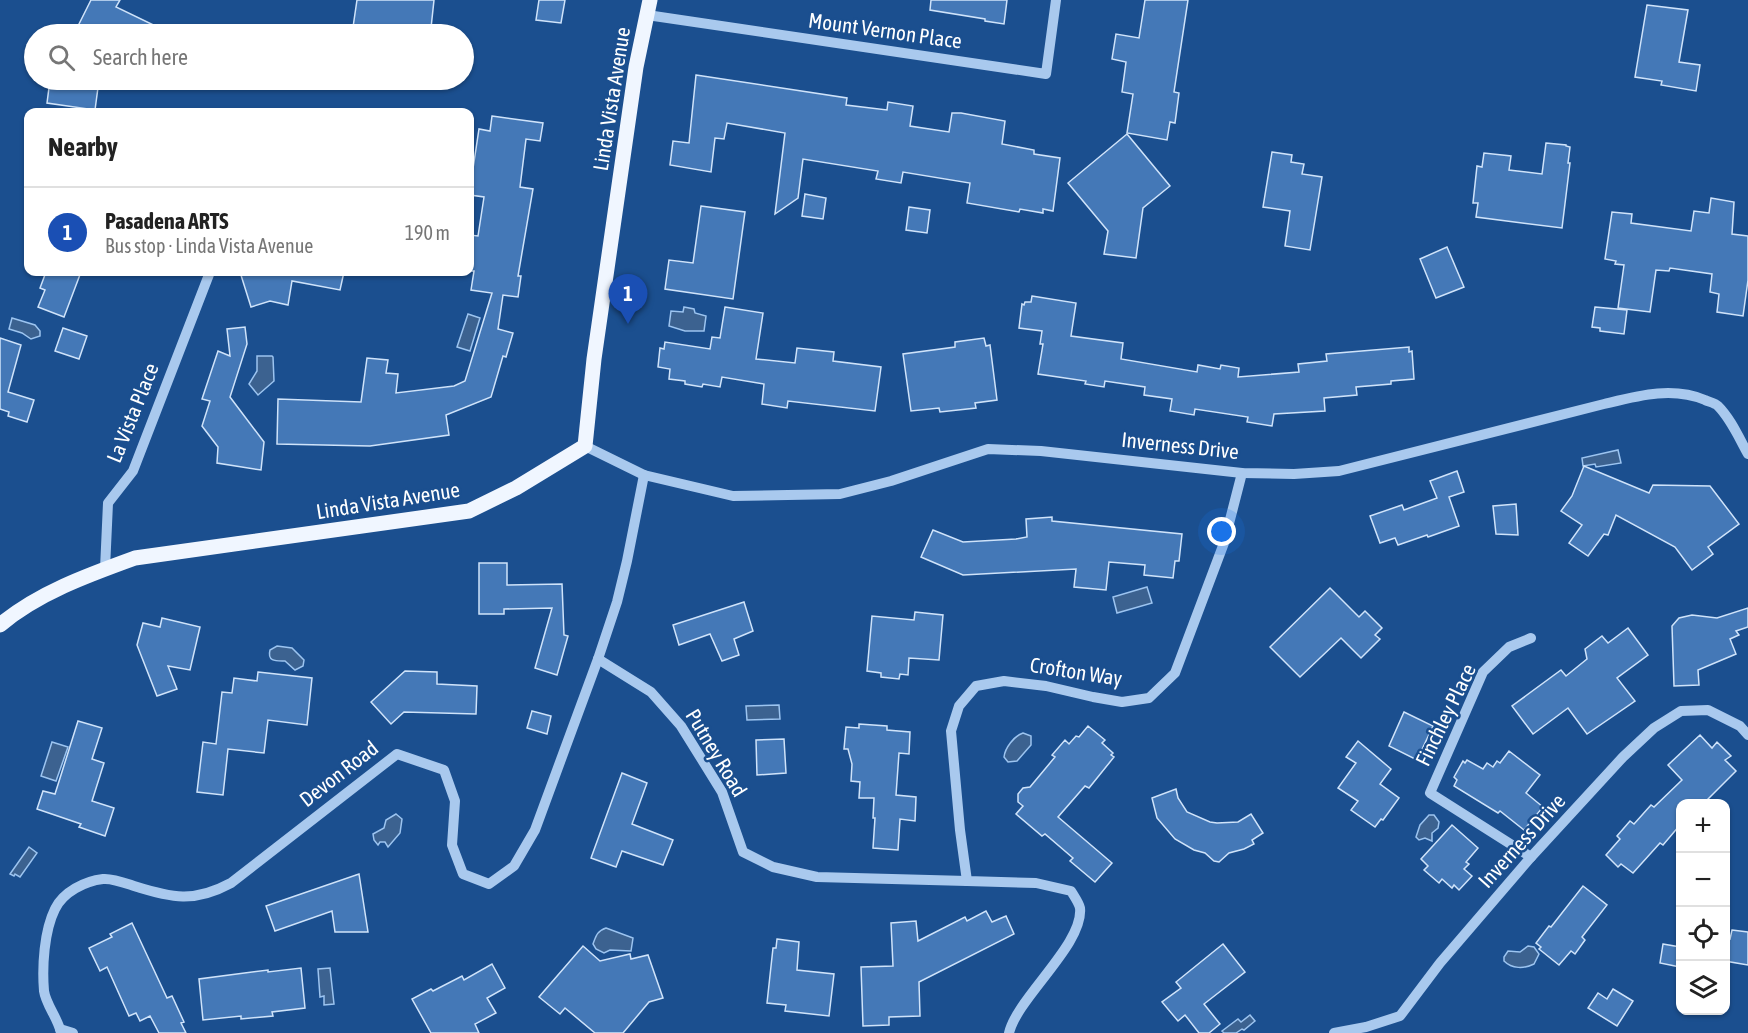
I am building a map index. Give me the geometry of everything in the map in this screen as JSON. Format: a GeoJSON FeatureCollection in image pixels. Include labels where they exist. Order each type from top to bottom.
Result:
{"type":"FeatureCollection","features":[{"type":"Feature","properties":{"kind":"main road","name":"Linda Vista Avenue"},"geometry":{"type":"LineString","coordinates":[[0,625],[45,596],[135,558],[469,511],[516,488],[585,446],[594,359],[636,67],[649,8]]}},
{"type":"Feature","properties":{"kind":"street","name":"Mount Vernon Place"},"geometry":{"type":"LineString","coordinates":[[649,8],[1046,74],[1056,0]]}},
{"type":"Feature","properties":{"kind":"street","name":"La Vista Place"},"geometry":{"type":"LineString","coordinates":[[105,569],[108,503],[133,471],[208,276]]}},
{"type":"Feature","properties":{"kind":"street","name":"Inverness Drive"},"geometry":{"type":"LineString","coordinates":[[585,446],[644,475],[734,495],[840,494],[891,481],[988,450],[1041,451],[1242,473],[1294,474],[1339,471],[1646,394],[1667,393],[1697,396],[1717,405],[1734,428],[1748,454]]}},
{"type":"Feature","properties":{"kind":"street","name":"Crofton Way"},"geometry":{"type":"LineString","coordinates":[[967,881],[951,731],[959,706],[976,686],[1004,681],[1046,686],[1122,702],[1149,698],[1175,674],[1224,543],[1242,473]]}},
{"type":"Feature","properties":{"kind":"street","name":"Devon Road"},"geometry":{"type":"LineString","coordinates":[[60,1031],[44,993],[44,952],[55,909],[67,894],[83,884],[105,879],[166,897],[193,897],[213,893],[231,884],[398,754],[444,770],[455,801],[452,845],[464,874],[489,884],[514,866],[535,830],[617,602],[644,475]]}},
{"type":"Feature","properties":{"kind":"street","name":"Finchley Place"},"geometry":{"type":"LineString","coordinates":[[1531,638],[1509,647],[1483,672],[1430,794],[1532,857]]}},
{"type":"Feature","properties":{"kind":"street","name":"Putney Road"},"geometry":{"type":"LineString","coordinates":[[598,659],[651,692],[681,726],[722,792],[743,852],[773,867],[817,877],[1036,883],[1071,891],[1080,908],[1076,928],[1050,972],[1012,1022],[1009,1033]]}},
{"type":"Feature","properties":{"kind":"street","name":"Inverness Drive"},"geometry":{"type":"LineString","coordinates":[[1335,1033],[1366,1027],[1400,1016],[1440,963],[1532,857],[1623,757],[1654,728],[1681,711],[1708,710],[1740,726],[1748,735]]}},
{"type":"Feature","properties":{"kind":"street"},"geometry":{"type":"LineString","coordinates":[[60,1031],[73,1033]]}},
{"type":"Feature","properties":{"kind":"water"},"geometry":{"type":"Polygon","coordinates":[[[684,307],[694,309],[695,313],[706,316],[704,331],[685,331],[669,326],[671,311],[683,312],[684,307]]]}},
{"type":"Feature","properties":{"kind":"water"},"geometry":{"type":"Polygon","coordinates":[[[468,314],[480,318],[470,351],[457,347],[468,314]]]}},
{"type":"Feature","properties":{"kind":"water"},"geometry":{"type":"Polygon","coordinates":[[[12,318],[35,325],[40,331],[40,336],[31,339],[9,329],[12,318]]]}},
{"type":"Feature","properties":{"kind":"water"},"geometry":{"type":"Polygon","coordinates":[[[257,356],[273,357],[274,381],[258,395],[249,384],[257,371],[257,356]]]}},
{"type":"Feature","properties":{"kind":"water"},"geometry":{"type":"Polygon","coordinates":[[[1618,450],[1621,463],[1596,467],[1595,464],[1583,466],[1582,458],[1618,450]]]}},
{"type":"Feature","properties":{"kind":"water"},"geometry":{"type":"Polygon","coordinates":[[[1147,587],[1152,603],[1117,613],[1113,597],[1147,587]]]}},
{"type":"Feature","properties":{"kind":"water"},"geometry":{"type":"Polygon","coordinates":[[[277,646],[292,648],[304,660],[303,666],[295,670],[285,661],[271,659],[270,650],[277,646]]]}},
{"type":"Feature","properties":{"kind":"water"},"geometry":{"type":"Polygon","coordinates":[[[779,705],[780,719],[747,720],[746,706],[779,705]]]}},
{"type":"Feature","properties":{"kind":"water"},"geometry":{"type":"Polygon","coordinates":[[[1023,733],[1031,736],[1031,745],[1017,761],[1008,762],[1004,757],[1006,750],[1013,740],[1023,733]]]}},
{"type":"Feature","properties":{"kind":"water"},"geometry":{"type":"Polygon","coordinates":[[[52,742],[68,747],[56,781],[41,776],[52,742]]]}},
{"type":"Feature","properties":{"kind":"water"},"geometry":{"type":"Polygon","coordinates":[[[396,814],[402,819],[400,833],[388,847],[385,842],[380,842],[378,845],[373,834],[384,828],[386,820],[396,814]]]}},
{"type":"Feature","properties":{"kind":"water"},"geometry":{"type":"Polygon","coordinates":[[[1429,815],[1434,815],[1439,822],[1438,828],[1432,833],[1432,841],[1425,838],[1419,840],[1416,837],[1420,825],[1429,815]]]}},
{"type":"Feature","properties":{"kind":"water"},"geometry":{"type":"Polygon","coordinates":[[[29,847],[37,853],[20,877],[10,874],[29,847]]]}},
{"type":"Feature","properties":{"kind":"water"},"geometry":{"type":"Polygon","coordinates":[[[606,928],[633,938],[631,951],[610,950],[604,953],[596,949],[593,944],[596,936],[606,928]]]}},
{"type":"Feature","properties":{"kind":"water"},"geometry":{"type":"Polygon","coordinates":[[[1528,946],[1534,947],[1539,954],[1534,964],[1518,967],[1511,966],[1504,961],[1508,951],[1520,952],[1528,946]]]}},
{"type":"Feature","properties":{"kind":"water"},"geometry":{"type":"Polygon","coordinates":[[[330,968],[334,1004],[324,1005],[324,996],[320,997],[318,969],[330,968]]]}},
{"type":"Feature","properties":{"kind":"water"},"geometry":{"type":"Polygon","coordinates":[[[1250,1015],[1255,1021],[1244,1030],[1236,1033],[1222,1031],[1238,1019],[1241,1022],[1250,1015]]]}},
{"type":"Feature","properties":{"kind":"building"},"geometry":{"type":"Polygon","coordinates":[[[91,0],[120,0],[116,7],[151,24],[79,24],[91,0]]]}},
{"type":"Feature","properties":{"kind":"building"},"geometry":{"type":"Polygon","coordinates":[[[357,0],[434,0],[431,24],[353,24],[357,0]]]}},
{"type":"Feature","properties":{"kind":"building"},"geometry":{"type":"Polygon","coordinates":[[[539,0],[565,0],[561,23],[536,20],[539,0]]]}},
{"type":"Feature","properties":{"kind":"building"},"geometry":{"type":"Polygon","coordinates":[[[931,0],[1007,0],[1004,24],[930,10],[931,0]]]}},
{"type":"Feature","properties":{"kind":"building"},"geometry":{"type":"Polygon","coordinates":[[[1145,0],[1188,0],[1174,92],[1179,93],[1175,123],[1170,122],[1167,140],[1127,133],[1133,94],[1122,92],[1126,62],[1112,59],[1116,34],[1139,38],[1145,0]]]}},
{"type":"Feature","properties":{"kind":"building"},"geometry":{"type":"Polygon","coordinates":[[[1647,5],[1688,10],[1679,62],[1700,65],[1696,91],[1661,85],[1662,81],[1635,77],[1647,5]]]}},
{"type":"Feature","properties":{"kind":"building"},"geometry":{"type":"Polygon","coordinates":[[[696,75],[847,98],[846,105],[887,110],[888,102],[913,106],[910,126],[949,132],[952,113],[1005,121],[1002,144],[1034,150],[1034,154],[1060,158],[1053,211],[1043,209],[1043,213],[1020,209],[1019,212],[967,203],[970,183],[903,172],[901,183],[876,179],[878,171],[803,159],[798,198],[775,214],[785,133],[727,123],[724,139],[715,138],[711,172],[670,165],[673,141],[689,143],[696,75]]]}},
{"type":"Feature","properties":{"kind":"building"},"geometry":{"type":"Polygon","coordinates":[[[49,90],[98,90],[95,108],[47,103],[49,90]]]}},
{"type":"Feature","properties":{"kind":"building"},"geometry":{"type":"Polygon","coordinates":[[[492,116],[543,123],[540,141],[526,139],[520,187],[533,189],[518,276],[521,276],[518,297],[503,295],[498,329],[513,333],[506,357],[503,356],[491,397],[446,415],[449,435],[370,446],[277,444],[278,399],[361,402],[367,358],[388,360],[386,373],[398,374],[396,393],[454,386],[465,381],[492,293],[471,290],[474,276],[474,236],[478,236],[484,197],[474,196],[474,162],[479,129],[490,131],[492,116]]]}},
{"type":"Feature","properties":{"kind":"building"},"geometry":{"type":"Polygon","coordinates":[[[1127,134],[1170,186],[1143,208],[1136,258],[1104,254],[1108,231],[1068,183],[1127,134]]]}},
{"type":"Feature","properties":{"kind":"building"},"geometry":{"type":"Polygon","coordinates":[[[1546,143],[1570,147],[1562,228],[1476,217],[1478,203],[1473,203],[1477,166],[1482,167],[1484,153],[1511,156],[1509,170],[1542,174],[1546,143]]]}},
{"type":"Feature","properties":{"kind":"building"},"geometry":{"type":"Polygon","coordinates":[[[1272,152],[1292,155],[1291,162],[1304,164],[1302,174],[1322,177],[1310,250],[1285,246],[1290,211],[1263,207],[1272,152]]]}},
{"type":"Feature","properties":{"kind":"building"},"geometry":{"type":"Polygon","coordinates":[[[805,194],[826,198],[823,219],[802,216],[805,194]]]}},
{"type":"Feature","properties":{"kind":"building"},"geometry":{"type":"Polygon","coordinates":[[[1711,198],[1734,202],[1732,234],[1748,236],[1748,280],[1743,316],[1717,312],[1719,294],[1710,292],[1712,274],[1670,268],[1669,271],[1656,270],[1650,312],[1618,308],[1624,265],[1605,259],[1612,212],[1632,214],[1631,223],[1691,231],[1694,211],[1709,213],[1711,198]]]}},
{"type":"Feature","properties":{"kind":"building"},"geometry":{"type":"Polygon","coordinates":[[[701,206],[745,212],[733,299],[665,289],[669,260],[693,263],[701,206]]]}},
{"type":"Feature","properties":{"kind":"building"},"geometry":{"type":"Polygon","coordinates":[[[909,207],[930,210],[927,233],[906,230],[909,207]]]}},
{"type":"Feature","properties":{"kind":"building"},"geometry":{"type":"Polygon","coordinates":[[[1447,247],[1464,287],[1436,298],[1420,259],[1447,247]]]}},
{"type":"Feature","properties":{"kind":"building"},"geometry":{"type":"Polygon","coordinates":[[[44,276],[79,276],[64,317],[38,307],[45,290],[40,288],[44,276]]]}},
{"type":"Feature","properties":{"kind":"building"},"geometry":{"type":"Polygon","coordinates":[[[241,276],[343,276],[340,290],[292,281],[288,305],[270,301],[251,307],[241,276]]]}},
{"type":"Feature","properties":{"kind":"building"},"geometry":{"type":"Polygon","coordinates":[[[1032,296],[1076,303],[1071,336],[1123,343],[1121,359],[1197,372],[1198,365],[1220,369],[1221,365],[1239,368],[1238,377],[1299,372],[1298,364],[1327,361],[1326,354],[1409,347],[1409,352],[1412,351],[1414,379],[1391,381],[1391,384],[1356,387],[1357,395],[1324,398],[1325,411],[1274,414],[1272,426],[1247,422],[1248,417],[1195,409],[1194,415],[1170,411],[1172,399],[1144,395],[1145,387],[1105,381],[1104,387],[1085,384],[1086,381],[1038,374],[1043,344],[1040,344],[1042,331],[1019,328],[1022,304],[1031,302],[1032,296]]]}},
{"type":"Feature","properties":{"kind":"building"},"geometry":{"type":"Polygon","coordinates":[[[725,307],[763,313],[756,359],[795,363],[797,348],[834,352],[833,361],[881,367],[875,411],[788,401],[787,408],[762,404],[764,384],[722,377],[720,387],[703,384],[702,387],[685,384],[685,381],[669,379],[670,369],[658,367],[660,348],[664,349],[665,342],[710,349],[712,337],[720,338],[725,307]]]}},
{"type":"Feature","properties":{"kind":"building"},"geometry":{"type":"Polygon","coordinates":[[[1595,307],[1627,310],[1624,334],[1600,331],[1600,328],[1592,327],[1595,307]]]}},
{"type":"Feature","properties":{"kind":"building"},"geometry":{"type":"Polygon","coordinates":[[[245,327],[247,344],[230,397],[264,442],[261,470],[217,463],[218,447],[202,426],[210,401],[202,399],[218,351],[230,356],[227,329],[245,327]]]}},
{"type":"Feature","properties":{"kind":"building"},"geometry":{"type":"Polygon","coordinates":[[[63,328],[87,336],[79,359],[55,351],[63,328]]]}},
{"type":"Feature","properties":{"kind":"building"},"geometry":{"type":"Polygon","coordinates":[[[0,338],[21,345],[8,392],[34,400],[27,422],[8,416],[9,412],[0,409],[0,338]]]}},
{"type":"Feature","properties":{"kind":"building"},"geometry":{"type":"Polygon","coordinates":[[[984,338],[986,346],[990,345],[997,400],[975,403],[976,408],[940,412],[939,408],[911,411],[903,354],[955,347],[955,342],[984,338]]]}},
{"type":"Feature","properties":{"kind":"building"},"geometry":{"type":"Polygon","coordinates":[[[1584,466],[1649,493],[1653,485],[1710,486],[1739,524],[1708,547],[1713,554],[1692,570],[1675,547],[1616,515],[1608,535],[1604,534],[1588,556],[1569,543],[1582,525],[1561,511],[1572,496],[1584,466]]]}},
{"type":"Feature","properties":{"kind":"building"},"geometry":{"type":"Polygon","coordinates":[[[1457,471],[1464,492],[1449,497],[1459,526],[1398,545],[1395,538],[1380,543],[1370,516],[1402,505],[1404,510],[1437,498],[1430,481],[1457,471]]]}},
{"type":"Feature","properties":{"kind":"building"},"geometry":{"type":"Polygon","coordinates":[[[1516,504],[1518,535],[1496,534],[1493,506],[1516,504]]]}},
{"type":"Feature","properties":{"kind":"building"},"geometry":{"type":"Polygon","coordinates":[[[1052,517],[1052,521],[1182,534],[1179,561],[1175,561],[1173,578],[1144,575],[1145,565],[1109,562],[1106,590],[1074,587],[1076,569],[963,575],[921,557],[933,530],[963,542],[1016,539],[1027,537],[1026,519],[1052,517]]]}},
{"type":"Feature","properties":{"kind":"building"},"geometry":{"type":"Polygon","coordinates":[[[479,563],[507,563],[507,585],[562,584],[564,635],[568,636],[557,675],[535,668],[552,608],[504,609],[504,614],[479,614],[479,563]]]}},
{"type":"Feature","properties":{"kind":"building"},"geometry":{"type":"Polygon","coordinates":[[[1330,588],[1359,617],[1365,611],[1382,628],[1375,635],[1380,639],[1361,658],[1341,638],[1300,677],[1270,647],[1330,588]]]}},
{"type":"Feature","properties":{"kind":"building"},"geometry":{"type":"Polygon","coordinates":[[[744,602],[753,631],[734,639],[739,655],[722,661],[710,634],[679,645],[673,625],[744,602]]]}},
{"type":"Feature","properties":{"kind":"building"},"geometry":{"type":"Polygon","coordinates":[[[1748,608],[1748,627],[1736,631],[1739,635],[1730,639],[1736,654],[1698,670],[1699,685],[1674,686],[1672,626],[1679,618],[1692,615],[1717,618],[1748,608]]]}},
{"type":"Feature","properties":{"kind":"building"},"geometry":{"type":"Polygon","coordinates":[[[915,612],[943,615],[939,660],[909,658],[908,675],[900,674],[899,679],[881,677],[881,673],[867,671],[872,616],[914,620],[915,612]]]}},
{"type":"Feature","properties":{"kind":"building"},"geometry":{"type":"Polygon","coordinates":[[[162,618],[200,627],[190,670],[168,666],[177,689],[157,696],[137,645],[143,623],[160,627],[162,618]]]}},
{"type":"Feature","properties":{"kind":"building"},"geometry":{"type":"Polygon","coordinates":[[[1628,628],[1648,655],[1617,678],[1635,701],[1587,734],[1568,708],[1533,734],[1512,706],[1561,670],[1566,676],[1587,659],[1585,649],[1602,636],[1608,643],[1628,628]]]}},
{"type":"Feature","properties":{"kind":"building"},"geometry":{"type":"Polygon","coordinates":[[[405,671],[437,672],[437,684],[477,686],[476,714],[404,712],[391,724],[371,702],[405,671]]]}},
{"type":"Feature","properties":{"kind":"building"},"geometry":{"type":"Polygon","coordinates":[[[258,672],[312,678],[307,725],[268,720],[264,753],[228,749],[223,795],[197,792],[203,742],[216,744],[222,692],[232,693],[234,678],[257,681],[258,672]]]}},
{"type":"Feature","properties":{"kind":"building"},"geometry":{"type":"Polygon","coordinates":[[[532,711],[551,716],[547,734],[527,728],[532,711]]]}},
{"type":"Feature","properties":{"kind":"building"},"geometry":{"type":"Polygon","coordinates":[[[1404,712],[1433,726],[1417,760],[1389,746],[1404,712]]]}},
{"type":"Feature","properties":{"kind":"building"},"geometry":{"type":"Polygon","coordinates":[[[78,721],[102,728],[92,759],[104,763],[92,801],[114,808],[105,836],[79,827],[81,824],[37,809],[43,791],[55,794],[78,721]]]}},
{"type":"Feature","properties":{"kind":"building"},"geometry":{"type":"Polygon","coordinates":[[[859,724],[887,726],[887,730],[910,732],[909,754],[899,753],[896,795],[916,797],[915,821],[900,819],[898,850],[873,848],[874,798],[859,798],[860,782],[851,781],[852,764],[848,749],[844,749],[846,727],[859,728],[859,724]]]}},
{"type":"Feature","properties":{"kind":"building"},"geometry":{"type":"Polygon","coordinates":[[[1088,726],[1105,740],[1102,743],[1113,753],[1111,755],[1114,757],[1089,788],[1085,786],[1058,817],[1112,863],[1095,882],[1070,861],[1073,858],[1045,834],[1042,836],[1016,814],[1023,806],[1018,802],[1018,794],[1023,788],[1030,787],[1055,757],[1052,755],[1065,740],[1069,744],[1088,726]]]}},
{"type":"Feature","properties":{"kind":"building"},"geometry":{"type":"Polygon","coordinates":[[[1700,735],[1712,748],[1717,742],[1731,756],[1725,760],[1736,771],[1708,799],[1676,799],[1676,830],[1663,845],[1660,843],[1633,873],[1621,864],[1618,867],[1606,855],[1620,839],[1617,836],[1630,821],[1634,824],[1651,805],[1654,807],[1682,780],[1668,765],[1700,735]]]}},
{"type":"Feature","properties":{"kind":"building"},"geometry":{"type":"Polygon","coordinates":[[[784,739],[786,773],[757,775],[756,740],[784,739]]]}},
{"type":"Feature","properties":{"kind":"building"},"geometry":{"type":"Polygon","coordinates":[[[1358,741],[1391,769],[1380,784],[1399,798],[1375,827],[1351,810],[1358,801],[1338,788],[1356,763],[1346,757],[1358,741]]]}},
{"type":"Feature","properties":{"kind":"building"},"geometry":{"type":"Polygon","coordinates":[[[1509,751],[1540,775],[1526,793],[1543,807],[1524,830],[1500,811],[1498,813],[1454,786],[1457,780],[1454,777],[1463,761],[1465,763],[1467,760],[1483,769],[1487,763],[1493,767],[1497,761],[1500,763],[1509,751]]]}},
{"type":"Feature","properties":{"kind":"building"},"geometry":{"type":"Polygon","coordinates":[[[622,773],[647,783],[632,824],[673,840],[663,865],[622,851],[616,867],[591,858],[622,773]]]}},
{"type":"Feature","properties":{"kind":"building"},"geometry":{"type":"Polygon","coordinates":[[[1176,789],[1178,798],[1187,812],[1217,823],[1238,822],[1251,814],[1263,833],[1252,840],[1254,844],[1229,853],[1219,862],[1214,861],[1205,853],[1194,850],[1175,839],[1157,818],[1152,798],[1176,789]]]}},
{"type":"Feature","properties":{"kind":"building"},"geometry":{"type":"Polygon","coordinates":[[[1452,825],[1478,848],[1466,862],[1469,864],[1464,869],[1472,876],[1459,890],[1454,885],[1452,888],[1442,879],[1439,883],[1424,870],[1428,866],[1421,859],[1452,825]]]}},
{"type":"Feature","properties":{"kind":"building"},"geometry":{"type":"Polygon","coordinates":[[[359,874],[368,932],[335,932],[332,911],[275,931],[266,906],[359,874]]]}},
{"type":"Feature","properties":{"kind":"building"},"geometry":{"type":"Polygon","coordinates":[[[1583,886],[1607,905],[1582,937],[1585,940],[1575,954],[1571,951],[1559,965],[1539,949],[1541,947],[1536,943],[1583,886]]]}},
{"type":"Feature","properties":{"kind":"building"},"geometry":{"type":"Polygon","coordinates":[[[986,911],[992,922],[1006,916],[1014,934],[919,982],[920,1016],[889,1017],[889,1025],[863,1026],[861,967],[893,966],[891,923],[916,921],[918,941],[965,917],[967,921],[986,911]]]}},
{"type":"Feature","properties":{"kind":"building"},"geometry":{"type":"Polygon","coordinates":[[[132,923],[167,998],[172,996],[184,1022],[181,1023],[186,1033],[159,1033],[150,1016],[140,1021],[136,1013],[129,1016],[107,967],[100,971],[89,948],[112,937],[110,934],[132,923]]]}},
{"type":"Feature","properties":{"kind":"building"},"geometry":{"type":"Polygon","coordinates":[[[1732,930],[1748,932],[1748,965],[1730,962],[1732,930]]]}},
{"type":"Feature","properties":{"kind":"building"},"geometry":{"type":"Polygon","coordinates":[[[777,939],[799,942],[797,970],[834,974],[829,1016],[785,1011],[786,1005],[767,1003],[773,948],[776,948],[777,939]]]}},
{"type":"Feature","properties":{"kind":"building"},"geometry":{"type":"Polygon","coordinates":[[[1223,944],[1245,972],[1204,1004],[1220,1024],[1209,1033],[1199,1033],[1185,1015],[1178,1021],[1162,1002],[1181,988],[1176,982],[1223,944]]]}},
{"type":"Feature","properties":{"kind":"building"},"geometry":{"type":"Polygon","coordinates":[[[1663,944],[1676,946],[1676,966],[1660,963],[1663,944]]]}},
{"type":"Feature","properties":{"kind":"building"},"geometry":{"type":"Polygon","coordinates":[[[583,946],[600,961],[630,954],[631,959],[648,955],[663,998],[649,1002],[623,1033],[595,1033],[565,1008],[560,1014],[539,997],[583,946]]]}},
{"type":"Feature","properties":{"kind":"building"},"geometry":{"type":"Polygon","coordinates":[[[492,964],[505,988],[487,998],[496,1013],[475,1024],[479,1033],[431,1033],[412,999],[462,976],[464,980],[492,964]]]}},
{"type":"Feature","properties":{"kind":"building"},"geometry":{"type":"Polygon","coordinates":[[[301,968],[305,1008],[272,1012],[273,1016],[241,1019],[241,1016],[203,1020],[199,979],[301,968]]]}},
{"type":"Feature","properties":{"kind":"building"},"geometry":{"type":"Polygon","coordinates":[[[1613,989],[1633,1001],[1617,1026],[1588,1008],[1598,993],[1607,999],[1613,989]]]}},
{"type":"Feature","properties":{"kind":"place","name":"Pasadena ARTS"},"geometry":{"type":"Point","coordinates":[628,324]}}]}
